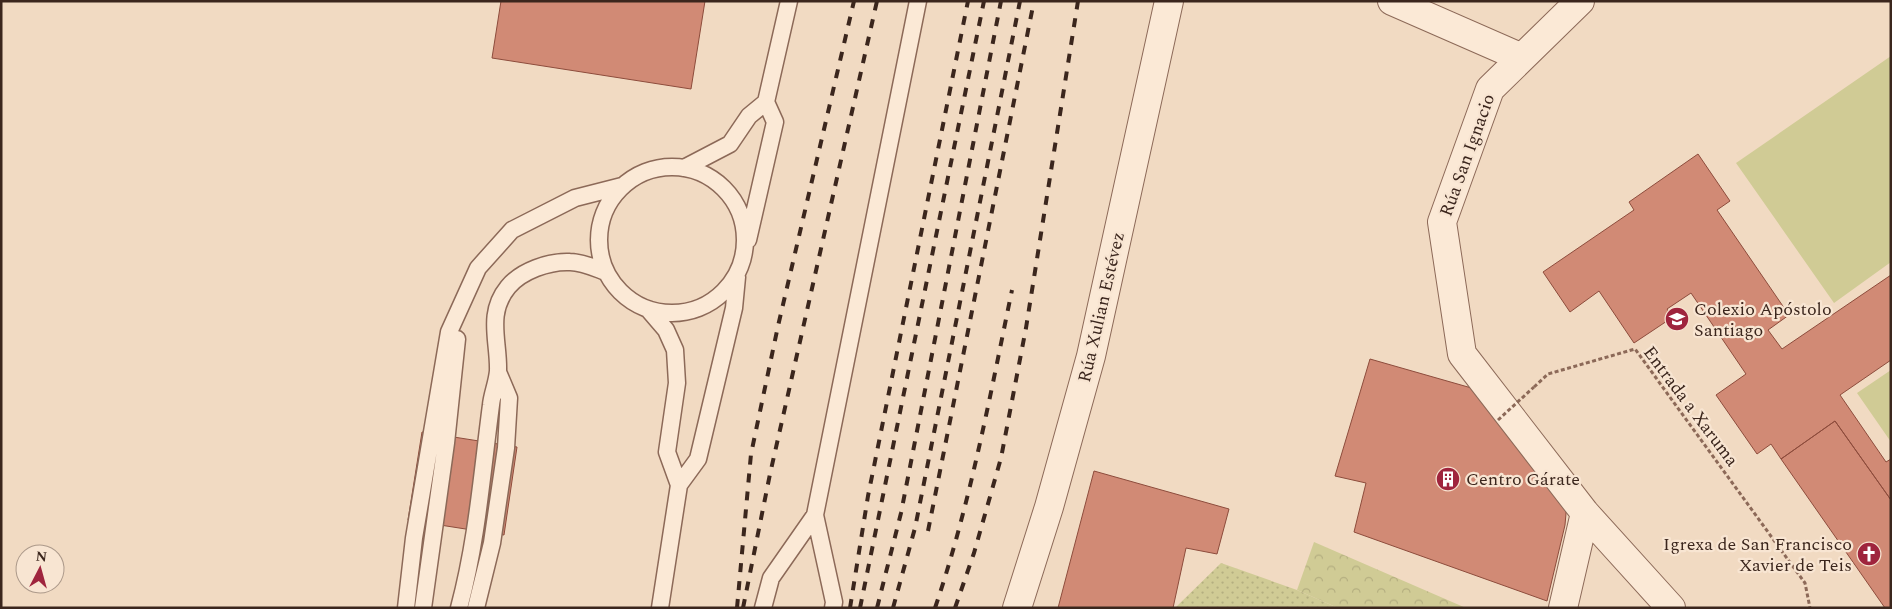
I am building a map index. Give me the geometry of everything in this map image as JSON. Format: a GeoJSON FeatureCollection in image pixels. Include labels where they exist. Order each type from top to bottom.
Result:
{"type":"FeatureCollection","features":[{"type":"Feature","properties":{"kind":"street","name":"Rúa Xulian Estévez"},"geometry":{"type":"LineString","coordinates":[[1017,608],[1049,507],[1091,356],[1169,1]]}},
{"type":"Feature","properties":{"kind":"street"},"geometry":{"type":"LineString","coordinates":[[1392,1],[1520,57]]}},
{"type":"Feature","properties":{"kind":"street","name":"Rúa San Ignacio"},"geometry":{"type":"LineString","coordinates":[[1580,1],[1520,57],[1490,89],[1442,222],[1462,354],[1585,513],[1671,608]]}},
{"type":"Feature","properties":{"kind":"street"},"geometry":{"type":"LineString","coordinates":[[1563,608],[1585,513]]}},
{"type":"Feature","properties":{"kind":"lane"},"geometry":{"type":"LineString","coordinates":[[660,608],[679,485],[698,459],[734,308],[737,275],[775,122],[766,102],[789,1]]}},
{"type":"Feature","properties":{"kind":"lane"},"geometry":{"type":"LineString","coordinates":[[763,608],[771,578],[815,515],[918,1]]}},
{"type":"Feature","properties":{"kind":"lane"},"geometry":{"type":"LineString","coordinates":[[684,168],[730,144],[749,116],[766,102]]}},
{"type":"Feature","properties":{"kind":"lane"},"geometry":{"type":"LineString","coordinates":[[406,608],[414,538],[449,332],[478,268],[512,230],[575,198],[622,186],[641,174],[662,168],[684,168],[702,173],[718,183],[731,196],[740,212],[745,231],[745,249]]}},
{"type":"Feature","properties":{"kind":"lane"},"geometry":{"type":"LineString","coordinates":[[622,186],[610,201],[602,218],[599,236],[600,255],[606,272],[617,288],[631,301],[648,309],[666,313],[683,313],[699,308],[714,300],[727,289],[737,275]]}},
{"type":"Feature","properties":{"kind":"lane"},"geometry":{"type":"LineString","coordinates":[[476,608],[492,543],[506,448],[509,398],[498,372],[493,331],[495,315],[508,287],[529,272],[555,263],[571,262],[606,272]]}},
{"type":"Feature","properties":{"kind":"lane"},"geometry":{"type":"LineString","coordinates":[[648,309],[666,330],[675,350],[677,383],[667,452],[679,485]]}},
{"type":"Feature","properties":{"kind":"lane"},"geometry":{"type":"LineString","coordinates":[[423,608],[446,443],[458,334],[458,315]]}},
{"type":"Feature","properties":{"kind":"lane"},"geometry":{"type":"LineString","coordinates":[[460,608],[472,546],[487,447],[491,403],[498,372]]}},
{"type":"Feature","properties":{"kind":"lane"},"geometry":{"type":"LineString","coordinates":[[815,515],[834,602],[833,608]]}},
{"type":"Feature","properties":{"kind":"path","name":"Entrada a Xaruma"},"geometry":{"type":"LineString","coordinates":[[1498,420],[1548,374],[1635,349],[1805,583],[1810,608]]}},
{"type":"Feature","properties":{"kind":"green space"},"geometry":{"type":"Polygon","coordinates":[[[1891,56],[1891,262],[1834,303],[1736,163],[1891,56]]]}},
{"type":"Feature","properties":{"kind":"green space"},"geometry":{"type":"Polygon","coordinates":[[[1891,370],[1891,442],[1857,393],[1891,370]]]}},
{"type":"Feature","properties":{"kind":"green space"},"geometry":{"type":"Polygon","coordinates":[[[1314,542],[1466,608],[1338,608],[1297,590],[1314,542]]]}},
{"type":"Feature","properties":{"kind":"green space"},"geometry":{"type":"Polygon","coordinates":[[[1221,563],[1297,590],[1338,608],[1175,608],[1221,563]]]}},
{"type":"Feature","properties":{"kind":"building"},"geometry":{"type":"Polygon","coordinates":[[[501,1],[705,1],[691,89],[492,58],[501,1]]]}},
{"type":"Feature","properties":{"kind":"building"},"geometry":{"type":"Polygon","coordinates":[[[1698,154],[1730,201],[1717,210],[1789,315],[1768,330],[1782,349],[1891,275],[1891,360],[1840,395],[1886,462],[1891,459],[1891,500],[1835,421],[1781,459],[1771,444],[1757,454],[1716,395],[1746,374],[1691,293],[1667,309],[1673,317],[1634,343],[1599,291],[1570,312],[1543,272],[1634,210],[1629,202],[1698,154]]]}},
{"type":"Feature","properties":{"kind":"building","name":"Centro Gárate"},"geometry":{"type":"Polygon","coordinates":[[[1370,359],[1475,389],[1567,502],[1565,525],[1547,601],[1354,532],[1366,483],[1335,476],[1370,359]]]}},
{"type":"Feature","properties":{"kind":"building","name":"Igrexa de San Francisco Xavier de Teis"},"geometry":{"type":"Polygon","coordinates":[[[1835,421],[1891,500],[1891,608],[1885,608],[1781,459],[1835,421]]]}},
{"type":"Feature","properties":{"kind":"building"},"geometry":{"type":"Polygon","coordinates":[[[422,432],[517,447],[504,535],[408,520],[422,432]]]}},
{"type":"Feature","properties":{"kind":"building"},"geometry":{"type":"Polygon","coordinates":[[[1094,471],[1229,509],[1217,554],[1186,548],[1173,608],[1058,608],[1094,471]]]}},
{"type":"Feature","properties":{"kind":"railway"},"geometry":{"type":"LineString","coordinates":[[737,608],[751,454],[778,326],[854,1]]}},
{"type":"Feature","properties":{"kind":"railway"},"geometry":{"type":"LineString","coordinates":[[743,608],[770,474],[877,1]]}},
{"type":"Feature","properties":{"kind":"railway"},"geometry":{"type":"LineString","coordinates":[[850,608],[868,496],[968,1]]}},
{"type":"Feature","properties":{"kind":"railway"},"geometry":{"type":"LineString","coordinates":[[860,608],[984,1]]}},
{"type":"Feature","properties":{"kind":"railway"},"geometry":{"type":"LineString","coordinates":[[877,608],[901,513],[1001,1]]}},
{"type":"Feature","properties":{"kind":"railway"},"geometry":{"type":"LineString","coordinates":[[893,608],[915,528],[1020,1]]}},
{"type":"Feature","properties":{"kind":"railway"},"geometry":{"type":"LineString","coordinates":[[928,531],[1034,1]]}},
{"type":"Feature","properties":{"kind":"railway"},"geometry":{"type":"LineString","coordinates":[[955,608],[974,553],[1001,458],[1026,328],[1078,1]]}},
{"type":"Feature","properties":{"kind":"railway"},"geometry":{"type":"LineString","coordinates":[[935,608],[969,490],[1012,290]]}},
{"type":"Feature","properties":{"kind":"place","name":"Colexio Apóstolo Santiago"},"geometry":{"type":"Point","coordinates":[1677,319]}},
{"type":"Feature","properties":{"kind":"place","name":"Centro Gárate"},"geometry":{"type":"Point","coordinates":[1448,479]}},
{"type":"Feature","properties":{"kind":"place","name":"Igrexa de San Francisco Xavier de Teis"},"geometry":{"type":"Point","coordinates":[1869,554]}}]}
